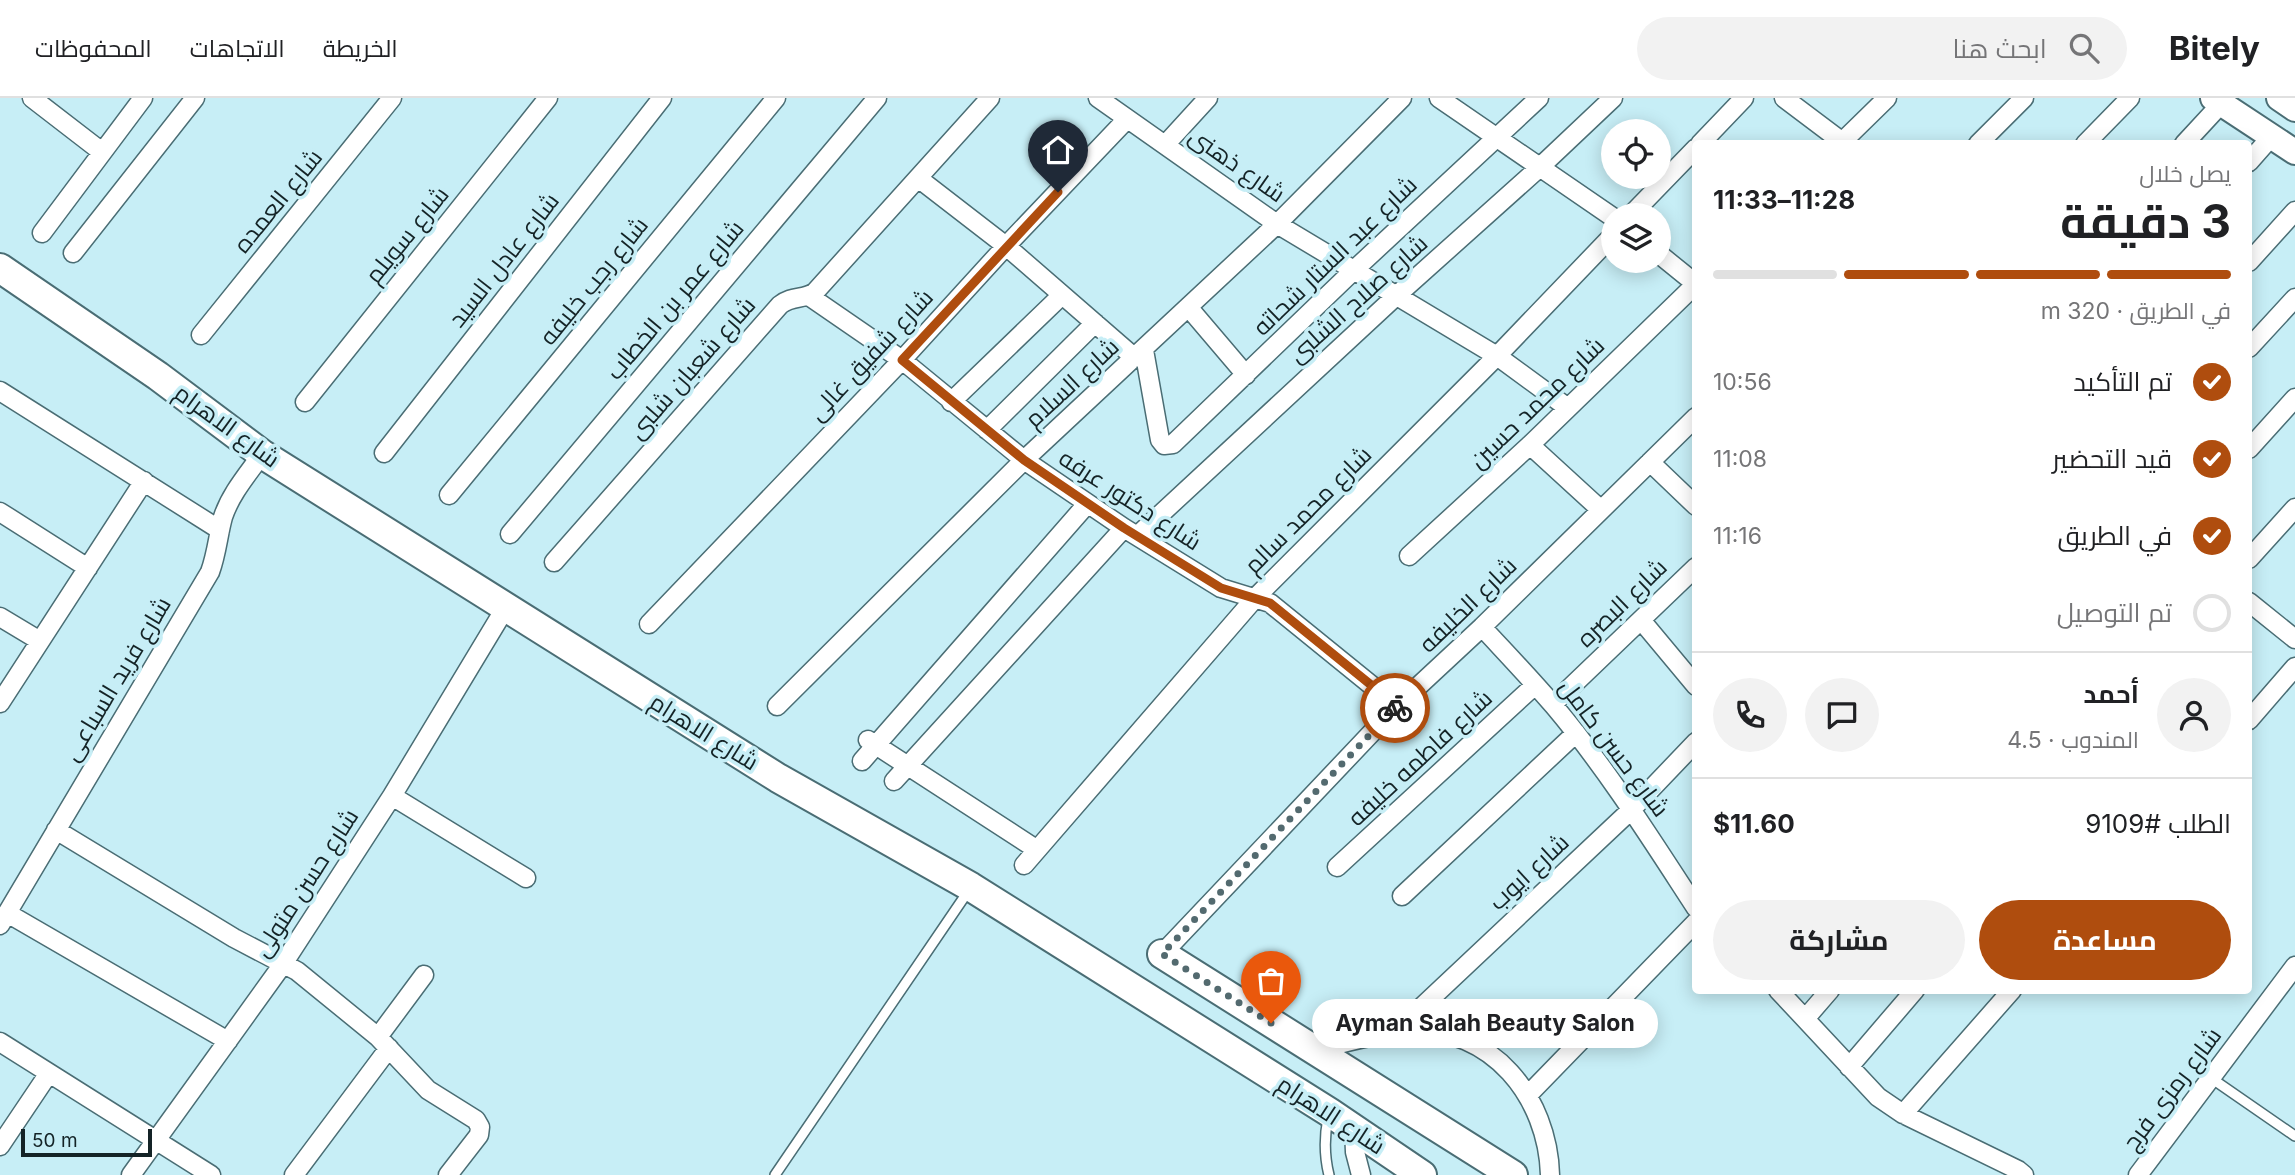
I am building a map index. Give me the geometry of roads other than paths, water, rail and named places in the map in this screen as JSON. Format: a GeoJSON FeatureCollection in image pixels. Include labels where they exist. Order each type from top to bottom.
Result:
{"type":"FeatureCollection","features":[{"type":"Feature","properties":{"kind":"main road"},"geometry":{"type":"LineString","coordinates":[[2278,98],[2295,109]]}},
{"type":"Feature","properties":{"kind":"main road"},"geometry":{"type":"LineString","coordinates":[[2217,101],[2295,152]]}},
{"type":"Feature","properties":{"kind":"main road","name":"شارع الاهرام"},"geometry":{"type":"LineString","coordinates":[[0,268],[158,376],[262,454],[778,778],[971,887],[1329,1112],[1422,1175]]}},
{"type":"Feature","properties":{"kind":"main road","name":"شارع الاهرام"},"geometry":{"type":"LineString","coordinates":[[1162,954],[1513,1175]]}},
{"type":"Feature","properties":{"kind":"street"},"geometry":{"type":"LineString","coordinates":[[32,98],[102,152]]}},
{"type":"Feature","properties":{"kind":"street"},"geometry":{"type":"LineString","coordinates":[[42,233],[143,98]]}},
{"type":"Feature","properties":{"kind":"street"},"geometry":{"type":"LineString","coordinates":[[73,253],[195,98]]}},
{"type":"Feature","properties":{"kind":"street","name":"شارع العمده"},"geometry":{"type":"LineString","coordinates":[[201,335],[392,98]]}},
{"type":"Feature","properties":{"kind":"street","name":"شارع سويلم"},"geometry":{"type":"LineString","coordinates":[[305,402],[548,98]]}},
{"type":"Feature","properties":{"kind":"street","name":"شارع عادل السيد"},"geometry":{"type":"LineString","coordinates":[[384,453],[662,98]]}},
{"type":"Feature","properties":{"kind":"street","name":"شارع رجب خليفه"},"geometry":{"type":"LineString","coordinates":[[449,495],[776,98]]}},
{"type":"Feature","properties":{"kind":"street","name":"شارع عمر بن الخطاب"},"geometry":{"type":"LineString","coordinates":[[510,534],[877,98]]}},
{"type":"Feature","properties":{"kind":"street","name":"شارع شعبان شلبى"},"geometry":{"type":"LineString","coordinates":[[554,562],[780,305],[791,298],[809,296],[990,98]]}},
{"type":"Feature","properties":{"kind":"street","name":"شارع ذهنى"},"geometry":{"type":"LineString","coordinates":[[1098,98],[1278,224],[1497,356],[1568,408]]}},
{"type":"Feature","properties":{"kind":"street"},"geometry":{"type":"LineString","coordinates":[[1166,145],[1208,98]]}},
{"type":"Feature","properties":{"kind":"street","name":"شارع السلام"},"geometry":{"type":"LineString","coordinates":[[777,706],[1024,460],[1278,224],[1402,98]]}},
{"type":"Feature","properties":{"kind":"street"},"geometry":{"type":"LineString","coordinates":[[1439,98],[1601,209]]}},
{"type":"Feature","properties":{"kind":"street","name":"شارع عبد الستار شحاته"},"geometry":{"type":"LineString","coordinates":[[1139,354],[1160,440],[1164,445],[1173,444],[1539,98]]}},
{"type":"Feature","properties":{"kind":"street","name":"شارع صلاح الشلبى"},"geometry":{"type":"LineString","coordinates":[[894,781],[1131,532],[1540,167],[1613,98]]}},
{"type":"Feature","properties":{"kind":"street"},"geometry":{"type":"LineString","coordinates":[[1704,140],[1744,98]]}},
{"type":"Feature","properties":{"kind":"street"},"geometry":{"type":"LineString","coordinates":[[1784,98],[1838,140]]}},
{"type":"Feature","properties":{"kind":"street"},"geometry":{"type":"LineString","coordinates":[[1845,140],[1887,98]]}},
{"type":"Feature","properties":{"kind":"street"},"geometry":{"type":"LineString","coordinates":[[1982,140],[2024,98]]}},
{"type":"Feature","properties":{"kind":"street"},"geometry":{"type":"LineString","coordinates":[[2089,140],[2130,98]]}},
{"type":"Feature","properties":{"kind":"street"},"geometry":{"type":"LineString","coordinates":[[2187,140],[2217,101]]}},
{"type":"Feature","properties":{"kind":"street","name":"شارع شفيق غالى"},"geometry":{"type":"LineString","coordinates":[[649,624],[902,360],[1127,119]]}},
{"type":"Feature","properties":{"kind":"street"},"geometry":{"type":"LineString","coordinates":[[2252,159],[2271,137]]}},
{"type":"Feature","properties":{"kind":"street"},"geometry":{"type":"LineString","coordinates":[[1643,203],[1692,152]]}},
{"type":"Feature","properties":{"kind":"street"},"geometry":{"type":"LineString","coordinates":[[918,178],[1006,246],[1095,323],[1139,354]]}},
{"type":"Feature","properties":{"kind":"street"},"geometry":{"type":"LineString","coordinates":[[2252,259],[2295,211]]}},
{"type":"Feature","properties":{"kind":"street","name":"شارع محمد سالم"},"geometry":{"type":"LineString","coordinates":[[1024,865],[1255,597],[1497,356],[1601,248]]}},
{"type":"Feature","properties":{"kind":"street"},"geometry":{"type":"LineString","coordinates":[[1671,264],[1692,281]]}},
{"type":"Feature","properties":{"kind":"street","name":"شارع محمد حسين"},"geometry":{"type":"LineString","coordinates":[[1409,556],[1692,288]]}},
{"type":"Feature","properties":{"kind":"street"},"geometry":{"type":"LineString","coordinates":[[951,402],[1062,295]]}},
{"type":"Feature","properties":{"kind":"street","name":"شارع دكتور عرفه"},"geometry":{"type":"LineString","coordinates":[[809,296],[902,360],[1024,460],[1087,504],[1221,588],[1270,603],[1397,706]]}},
{"type":"Feature","properties":{"kind":"street"},"geometry":{"type":"LineString","coordinates":[[2252,345],[2295,298]]}},
{"type":"Feature","properties":{"kind":"street"},"geometry":{"type":"LineString","coordinates":[[1189,308],[1246,374]]}},
{"type":"Feature","properties":{"kind":"street"},"geometry":{"type":"LineString","coordinates":[[987,430],[1095,323]]}},
{"type":"Feature","properties":{"kind":"street"},"geometry":{"type":"LineString","coordinates":[[0,391],[220,530]]}},
{"type":"Feature","properties":{"kind":"street"},"geometry":{"type":"LineString","coordinates":[[2252,446],[2295,398]]}},
{"type":"Feature","properties":{"kind":"street","name":"شارع الخليفه"},"geometry":{"type":"LineString","coordinates":[[1162,954],[1397,706],[1482,627],[1692,421]]}},
{"type":"Feature","properties":{"kind":"street"},"geometry":{"type":"LineString","coordinates":[[1530,444],[1601,510]]}},
{"type":"Feature","properties":{"kind":"street","name":"شارع فريد السباعى"},"geometry":{"type":"LineString","coordinates":[[4,919],[210,572],[219,544],[220,530],[234,493],[262,454]]}},
{"type":"Feature","properties":{"kind":"street"},"geometry":{"type":"LineString","coordinates":[[1650,462],[1692,502]]}},
{"type":"Feature","properties":{"kind":"street"},"geometry":{"type":"LineString","coordinates":[[0,703],[144,481]]}},
{"type":"Feature","properties":{"kind":"street"},"geometry":{"type":"LineString","coordinates":[[862,761],[872,743],[1087,504]]}},
{"type":"Feature","properties":{"kind":"street"},"geometry":{"type":"LineString","coordinates":[[2252,556],[2295,508]]}},
{"type":"Feature","properties":{"kind":"street"},"geometry":{"type":"LineString","coordinates":[[0,512],[88,568]]}},
{"type":"Feature","properties":{"kind":"street","name":"شارع البصره"},"geometry":{"type":"LineString","coordinates":[[1553,704],[1692,571]]}},
{"type":"Feature","properties":{"kind":"street"},"geometry":{"type":"LineString","coordinates":[[2252,606],[2295,639]]}},
{"type":"Feature","properties":{"kind":"street","name":"شارع حسن متولى"},"geometry":{"type":"LineString","coordinates":[[131,1175],[283,964],[392,796],[506,607]]}},
{"type":"Feature","properties":{"kind":"street"},"geometry":{"type":"LineString","coordinates":[[0,617],[40,641]]}},
{"type":"Feature","properties":{"kind":"street"},"geometry":{"type":"LineString","coordinates":[[1641,620],[1692,680]]}},
{"type":"Feature","properties":{"kind":"street","name":"شارع حسن كامل"},"geometry":{"type":"LineString","coordinates":[[1482,627],[1576,733],[1692,902]]}},
{"type":"Feature","properties":{"kind":"street"},"geometry":{"type":"LineString","coordinates":[[2252,717],[2295,667]]}},
{"type":"Feature","properties":{"kind":"street","name":"شارع فاطمه خليفه"},"geometry":{"type":"LineString","coordinates":[[1337,867],[1535,685]]}},
{"type":"Feature","properties":{"kind":"street"},"geometry":{"type":"LineString","coordinates":[[1402,896],[1576,733]]}},
{"type":"Feature","properties":{"kind":"street"},"geometry":{"type":"LineString","coordinates":[[872,743],[1036,849]]}},
{"type":"Feature","properties":{"kind":"street","name":"شارع ايوب"},"geometry":{"type":"LineString","coordinates":[[1393,1034],[1631,810],[1692,746]]}},
{"type":"Feature","properties":{"kind":"street"},"geometry":{"type":"LineString","coordinates":[[392,796],[526,878]]}},
{"type":"Feature","properties":{"kind":"street"},"geometry":{"type":"LineString","coordinates":[[57,830],[234,938],[309,980],[384,1042],[428,1090],[478,1123],[479,1135],[448,1175]]}},
{"type":"Feature","properties":{"kind":"street"},"geometry":{"type":"LineString","coordinates":[[4,919],[228,1041]]}},
{"type":"Feature","properties":{"kind":"street"},"geometry":{"type":"LineString","coordinates":[[1528,1094],[1692,926]]}},
{"type":"Feature","properties":{"kind":"street","name":"شارع رمزى فرج"},"geometry":{"type":"LineString","coordinates":[[2138,1175],[2295,966]]}},
{"type":"Feature","properties":{"kind":"street"},"geometry":{"type":"LineString","coordinates":[[295,1175],[384,1042],[424,975]]}},
{"type":"Feature","properties":{"kind":"street"},"geometry":{"type":"LineString","coordinates":[[1787,994],[1805,1019],[1878,1097],[1903,1114],[2024,1175]]}},
{"type":"Feature","properties":{"kind":"street"},"geometry":{"type":"LineString","coordinates":[[1805,1019],[1827,994]]}},
{"type":"Feature","properties":{"kind":"street"},"geometry":{"type":"LineString","coordinates":[[1849,1067],[1912,994]]}},
{"type":"Feature","properties":{"kind":"street"},"geometry":{"type":"LineString","coordinates":[[1903,1114],[2008,994]]}},
{"type":"Feature","properties":{"kind":"street"},"geometry":{"type":"LineString","coordinates":[[1314,1050],[1409,1031],[1450,1036],[1474,1045],[1513,1074],[1528,1094],[1545,1138],[1550,1175]]}},
{"type":"Feature","properties":{"kind":"street"},"geometry":{"type":"LineString","coordinates":[[0,1042],[211,1175]]}},
{"type":"Feature","properties":{"kind":"street"},"geometry":{"type":"LineString","coordinates":[[0,1146],[50,1073]]}},
{"type":"Feature","properties":{"kind":"street"},"geometry":{"type":"LineString","coordinates":[[1354,1128],[1355,1152],[1361,1175]]}},
{"type":"Feature","properties":{"kind":"lane"},"geometry":{"type":"LineString","coordinates":[[775,1175],[971,887]]}},
{"type":"Feature","properties":{"kind":"lane"},"geometry":{"type":"LineString","coordinates":[[2211,1078],[2295,1136]]}},
{"type":"Feature","properties":{"kind":"lane"},"geometry":{"type":"LineString","coordinates":[[1329,1112],[1325,1135],[1325,1159],[1329,1175]]}},
{"type":"Feature","properties":{"kind":"place","name":"Ayman Salah Beauty Salon"},"geometry":{"type":"Point","coordinates":[1271,1023]}}]}
